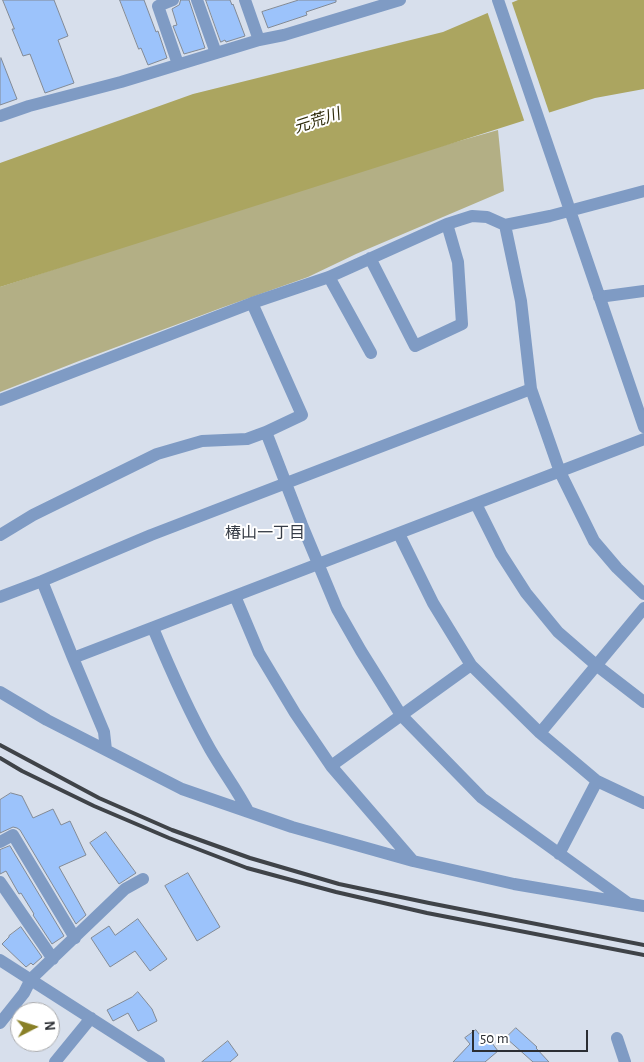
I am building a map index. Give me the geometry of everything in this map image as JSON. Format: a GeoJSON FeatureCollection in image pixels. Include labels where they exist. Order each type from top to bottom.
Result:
{"type":"FeatureCollection","features":[{"type":"Feature","properties":{"kind":"street"},"geometry":{"type":"LineString","coordinates":[[173,0],[158,6],[178,64]]}},
{"type":"Feature","properties":{"kind":"street"},"geometry":{"type":"LineString","coordinates":[[197,0],[216,53]]}},
{"type":"Feature","properties":{"kind":"street"},"geometry":{"type":"LineString","coordinates":[[245,0],[259,40]]}},
{"type":"Feature","properties":{"kind":"street"},"geometry":{"type":"LineString","coordinates":[[0,116],[29,106],[121,82],[400,0]]}},
{"type":"Feature","properties":{"kind":"street"},"geometry":{"type":"LineString","coordinates":[[498,0],[644,427]]}},
{"type":"Feature","properties":{"kind":"street"},"geometry":{"type":"LineString","coordinates":[[0,400],[252,303],[329,277],[447,224],[472,216],[487,217],[505,225],[644,192]]}},
{"type":"Feature","properties":{"kind":"street"},"geometry":{"type":"LineString","coordinates":[[370,258],[415,346],[462,324],[458,262],[447,224]]}},
{"type":"Feature","properties":{"kind":"street"},"geometry":{"type":"LineString","coordinates":[[505,225],[521,301],[531,389],[560,472],[594,541],[617,568],[644,594]]}},
{"type":"Feature","properties":{"kind":"street"},"geometry":{"type":"LineString","coordinates":[[329,277],[371,352]]}},
{"type":"Feature","properties":{"kind":"street"},"geometry":{"type":"LineString","coordinates":[[599,297],[644,291]]}},
{"type":"Feature","properties":{"kind":"street"},"geometry":{"type":"LineString","coordinates":[[2,528],[33,515],[157,454],[202,440],[247,439],[302,415],[252,303]]}},
{"type":"Feature","properties":{"kind":"street"},"geometry":{"type":"LineString","coordinates":[[0,597],[151,535],[531,389]]}},
{"type":"Feature","properties":{"kind":"street"},"geometry":{"type":"LineString","coordinates":[[266,432],[302,526],[342,617],[401,715],[482,798],[628,902]]}},
{"type":"Feature","properties":{"kind":"street"},"geometry":{"type":"LineString","coordinates":[[73,658],[644,439]]}},
{"type":"Feature","properties":{"kind":"street"},"geometry":{"type":"LineString","coordinates":[[476,504],[501,554],[526,593],[558,632],[596,665],[644,702]]}},
{"type":"Feature","properties":{"kind":"street"},"geometry":{"type":"LineString","coordinates":[[399,534],[433,603],[471,665],[540,733],[597,781],[644,803]]}},
{"type":"Feature","properties":{"kind":"street"},"geometry":{"type":"LineString","coordinates":[[42,581],[104,732],[106,750]]}},
{"type":"Feature","properties":{"kind":"street"},"geometry":{"type":"LineString","coordinates":[[235,596],[259,653],[295,713],[331,766],[413,861]]}},
{"type":"Feature","properties":{"kind":"street"},"geometry":{"type":"LineString","coordinates":[[540,733],[644,608]]}},
{"type":"Feature","properties":{"kind":"street"},"geometry":{"type":"LineString","coordinates":[[153,628],[181,693],[210,749],[248,811]]}},
{"type":"Feature","properties":{"kind":"street"},"geometry":{"type":"LineString","coordinates":[[331,766],[471,665]]}},
{"type":"Feature","properties":{"kind":"street"},"geometry":{"type":"LineString","coordinates":[[0,692],[47,720],[182,789],[292,827],[413,861],[514,884],[644,906]]}},
{"type":"Feature","properties":{"kind":"street"},"geometry":{"type":"LineString","coordinates":[[559,854],[597,781]]}},
{"type":"Feature","properties":{"kind":"street"},"geometry":{"type":"LineString","coordinates":[[0,842],[13,834],[75,938]]}},
{"type":"Feature","properties":{"kind":"street"},"geometry":{"type":"LineString","coordinates":[[0,1023],[24,993],[31,979],[125,889],[143,879]]}},
{"type":"Feature","properties":{"kind":"street"},"geometry":{"type":"LineString","coordinates":[[0,882],[52,959]]}},
{"type":"Feature","properties":{"kind":"street"},"geometry":{"type":"LineString","coordinates":[[0,960],[158,1062]]}},
{"type":"Feature","properties":{"kind":"street"},"geometry":{"type":"LineString","coordinates":[[56,1062],[91,1018]]}},
{"type":"Feature","properties":{"kind":"street"},"geometry":{"type":"LineString","coordinates":[[617,1038],[625,1062]]}},
{"type":"Feature","properties":{"kind":"shaded area"},"geometry":{"type":"Polygon","coordinates":[[[498,130],[504,191],[356,254],[308,277],[0,392],[0,287],[364,168],[498,130]]]}},
{"type":"Feature","properties":{"kind":"water","name":"元荒川"},"geometry":{"type":"Polygon","coordinates":[[[518,0],[644,0],[644,89],[595,98],[0,287],[0,163],[193,94],[443,32],[518,0]]]}},
{"type":"Feature","properties":{"kind":"pier"},"geometry":{"type":"Polygon","coordinates":[[[511,0],[550,115],[525,123],[487,11],[511,0]]]}},
{"type":"Feature","properties":{"kind":"building"},"geometry":{"type":"Polygon","coordinates":[[[3,0],[54,0],[68,36],[58,40],[74,83],[45,93],[30,54],[23,56],[3,0]]]}},
{"type":"Feature","properties":{"kind":"building"},"geometry":{"type":"Polygon","coordinates":[[[120,0],[144,0],[156,32],[158,31],[167,58],[148,65],[141,48],[139,49],[120,0]]]}},
{"type":"Feature","properties":{"kind":"building"},"geometry":{"type":"Polygon","coordinates":[[[181,0],[189,0],[205,48],[184,54],[173,26],[177,25],[172,9],[179,5],[181,0]]]}},
{"type":"Feature","properties":{"kind":"building"},"geometry":{"type":"Polygon","coordinates":[[[206,0],[230,0],[245,36],[221,42],[206,0]]]}},
{"type":"Feature","properties":{"kind":"building"},"geometry":{"type":"Polygon","coordinates":[[[299,0],[336,0],[336,2],[306,12],[307,15],[268,28],[262,12],[299,0]]]}},
{"type":"Feature","properties":{"kind":"building"},"geometry":{"type":"Polygon","coordinates":[[[0,59],[17,99],[0,105],[0,59]]]}},
{"type":"Feature","properties":{"kind":"building"},"geometry":{"type":"Polygon","coordinates":[[[11,793],[22,796],[33,818],[53,809],[61,825],[70,821],[86,855],[59,867],[86,915],[76,924],[20,830],[13,827],[0,833],[0,800],[11,793]]]}},
{"type":"Feature","properties":{"kind":"building"},"geometry":{"type":"Polygon","coordinates":[[[106,832],[136,873],[119,884],[90,843],[106,832]]]}},
{"type":"Feature","properties":{"kind":"building"},"geometry":{"type":"Polygon","coordinates":[[[10,846],[64,936],[52,944],[6,871],[0,874],[0,850],[10,846]]]}},
{"type":"Feature","properties":{"kind":"building"},"geometry":{"type":"Polygon","coordinates":[[[188,873],[220,927],[197,941],[165,886],[188,873]]]}},
{"type":"Feature","properties":{"kind":"building"},"geometry":{"type":"Polygon","coordinates":[[[138,919],[167,959],[150,971],[135,951],[110,967],[91,938],[109,926],[115,935],[138,919]]]}},
{"type":"Feature","properties":{"kind":"building"},"geometry":{"type":"Polygon","coordinates":[[[21,927],[42,957],[33,965],[31,963],[26,967],[2,944],[21,927]]]}},
{"type":"Feature","properties":{"kind":"building"},"geometry":{"type":"Polygon","coordinates":[[[138,992],[152,1009],[157,1021],[138,1031],[128,1013],[113,1021],[107,1010],[138,992]]]}},
{"type":"Feature","properties":{"kind":"building"},"geometry":{"type":"Polygon","coordinates":[[[516,1028],[537,1047],[549,1062],[533,1062],[506,1038],[516,1028]]]}},
{"type":"Feature","properties":{"kind":"building"},"geometry":{"type":"Polygon","coordinates":[[[476,1030],[482,1038],[486,1035],[498,1051],[485,1062],[453,1062],[470,1044],[465,1038],[476,1030]]]}},
{"type":"Feature","properties":{"kind":"building"},"geometry":{"type":"Polygon","coordinates":[[[228,1041],[238,1055],[230,1062],[202,1062],[228,1041]]]}},
{"type":"Feature","properties":{"kind":"railway"},"geometry":{"type":"LineString","coordinates":[[0,745],[99,798],[172,830],[250,858],[339,884],[644,945]]}},
{"type":"Feature","properties":{"kind":"railway"},"geometry":{"type":"LineString","coordinates":[[0,758],[22,771],[94,806],[247,868],[336,892],[427,913],[644,955]]}},
{"type":"Feature","properties":{"kind":"district","name":"椿山一丁目"},"geometry":{"type":"Point","coordinates":[265,533]}}]}
